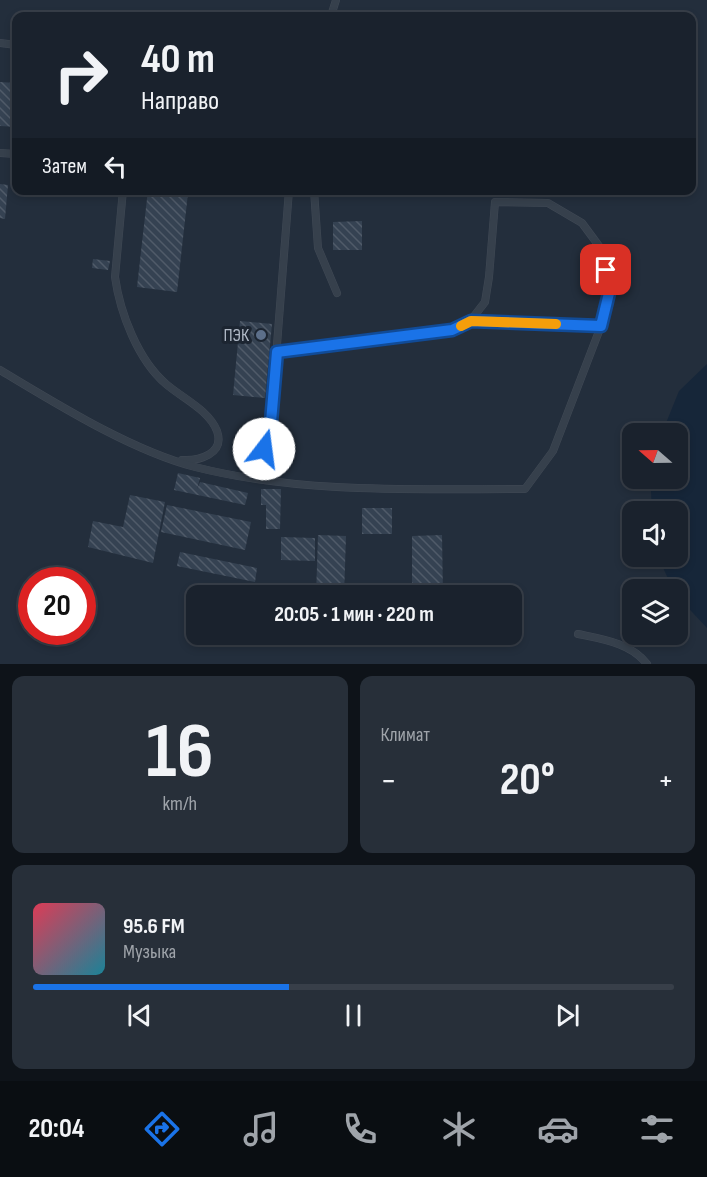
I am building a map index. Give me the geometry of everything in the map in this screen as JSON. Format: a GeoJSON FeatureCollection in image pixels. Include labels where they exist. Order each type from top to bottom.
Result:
{"type":"FeatureCollection","features":[{"type":"Feature","properties":{"kind":"lane"},"geometry":{"type":"LineString","coordinates":[[123,195],[115,277],[137,347],[156,375],[203,413],[216,427],[218,435],[218,442],[210,455],[196,460],[177,460]]}},
{"type":"Feature","properties":{"kind":"lane"},"geometry":{"type":"LineString","coordinates":[[248,476],[264,449],[271,422],[289,195]]}},
{"type":"Feature","properties":{"kind":"lane"},"geometry":{"type":"LineString","coordinates":[[314,195],[318,248],[337,293]]}},
{"type":"Feature","properties":{"kind":"lane"},"geometry":{"type":"LineString","coordinates":[[0,370],[57,404],[134,444],[194,466],[303,485],[368,489],[525,489],[553,451],[601,326],[610,289],[602,250],[582,223],[548,203],[495,202],[485,302],[471,321]]}},
{"type":"Feature","properties":{"kind":"lane"},"geometry":{"type":"LineString","coordinates":[[277,352],[452,330],[471,321],[601,326]]}},
{"type":"Feature","properties":{"kind":"lane"},"geometry":{"type":"LineString","coordinates":[[578,634],[609,640],[629,648],[647,664]]}},
{"type":"Feature","properties":{"kind":"water"},"geometry":{"type":"Polygon","coordinates":[[[707,364],[707,628],[688,608],[688,579],[668,579],[663,567],[688,567],[688,501],[652,501],[651,489],[688,489],[688,423],[666,423],[679,391],[707,364]]]}},
{"type":"Feature","properties":{"kind":"building"},"geometry":{"type":"Polygon","coordinates":[[[0,82],[12,83],[12,127],[0,126],[0,82]]]}},
{"type":"Feature","properties":{"kind":"building"},"geometry":{"type":"Polygon","coordinates":[[[0,184],[8,185],[5,219],[0,218],[0,184]]]}},
{"type":"Feature","properties":{"kind":"building"},"geometry":{"type":"Polygon","coordinates":[[[147,195],[188,195],[177,292],[137,287],[147,195]]]}},
{"type":"Feature","properties":{"kind":"building"},"geometry":{"type":"Polygon","coordinates":[[[362,221],[362,250],[333,250],[333,222],[362,221]]]}},
{"type":"Feature","properties":{"kind":"building"},"geometry":{"type":"Polygon","coordinates":[[[93,259],[110,261],[108,270],[92,268],[93,259]]]}},
{"type":"Feature","properties":{"kind":"building"},"geometry":{"type":"Polygon","coordinates":[[[240,321],[272,324],[265,398],[233,395],[240,321]]]}},
{"type":"Feature","properties":{"kind":"building"},"geometry":{"type":"Polygon","coordinates":[[[178,473],[200,478],[197,489],[200,482],[248,493],[245,505],[174,490],[178,473]]]}},
{"type":"Feature","properties":{"kind":"building"},"geometry":{"type":"Polygon","coordinates":[[[261,489],[281,489],[280,529],[266,529],[266,505],[261,505],[261,489]]]}},
{"type":"Feature","properties":{"kind":"building"},"geometry":{"type":"Polygon","coordinates":[[[130,495],[165,502],[153,563],[88,547],[93,521],[123,527],[130,495]]]}},
{"type":"Feature","properties":{"kind":"building"},"geometry":{"type":"Polygon","coordinates":[[[167,505],[251,522],[245,550],[161,532],[167,505]]]}},
{"type":"Feature","properties":{"kind":"building"},"geometry":{"type":"Polygon","coordinates":[[[362,508],[392,508],[392,534],[362,534],[362,508]]]}},
{"type":"Feature","properties":{"kind":"building"},"geometry":{"type":"Polygon","coordinates":[[[318,535],[346,536],[344,585],[316,585],[318,535]]]}},
{"type":"Feature","properties":{"kind":"building"},"geometry":{"type":"Polygon","coordinates":[[[442,535],[443,585],[412,585],[412,536],[442,535]]]}},
{"type":"Feature","properties":{"kind":"building"},"geometry":{"type":"Polygon","coordinates":[[[281,537],[315,538],[315,561],[281,560],[281,537]]]}},
{"type":"Feature","properties":{"kind":"building"},"geometry":{"type":"Polygon","coordinates":[[[180,552],[257,568],[255,582],[177,566],[180,552]]]}},
{"type":"Feature","properties":{"kind":"slow traffic"},"geometry":{"type":"LineString","coordinates":[[461,326],[471,321],[556,324]]}},
{"type":"Feature","properties":{"kind":"place","name":"ПЭК"},"geometry":{"type":"Point","coordinates":[261,335]}},
{"type":"Feature","properties":{"kind":"route"},"geometry":{"type":"LineString","coordinates":[[264,449],[271,422],[277,352],[452,330],[471,321],[601,326],[610,289],[606,270]]}}]}
